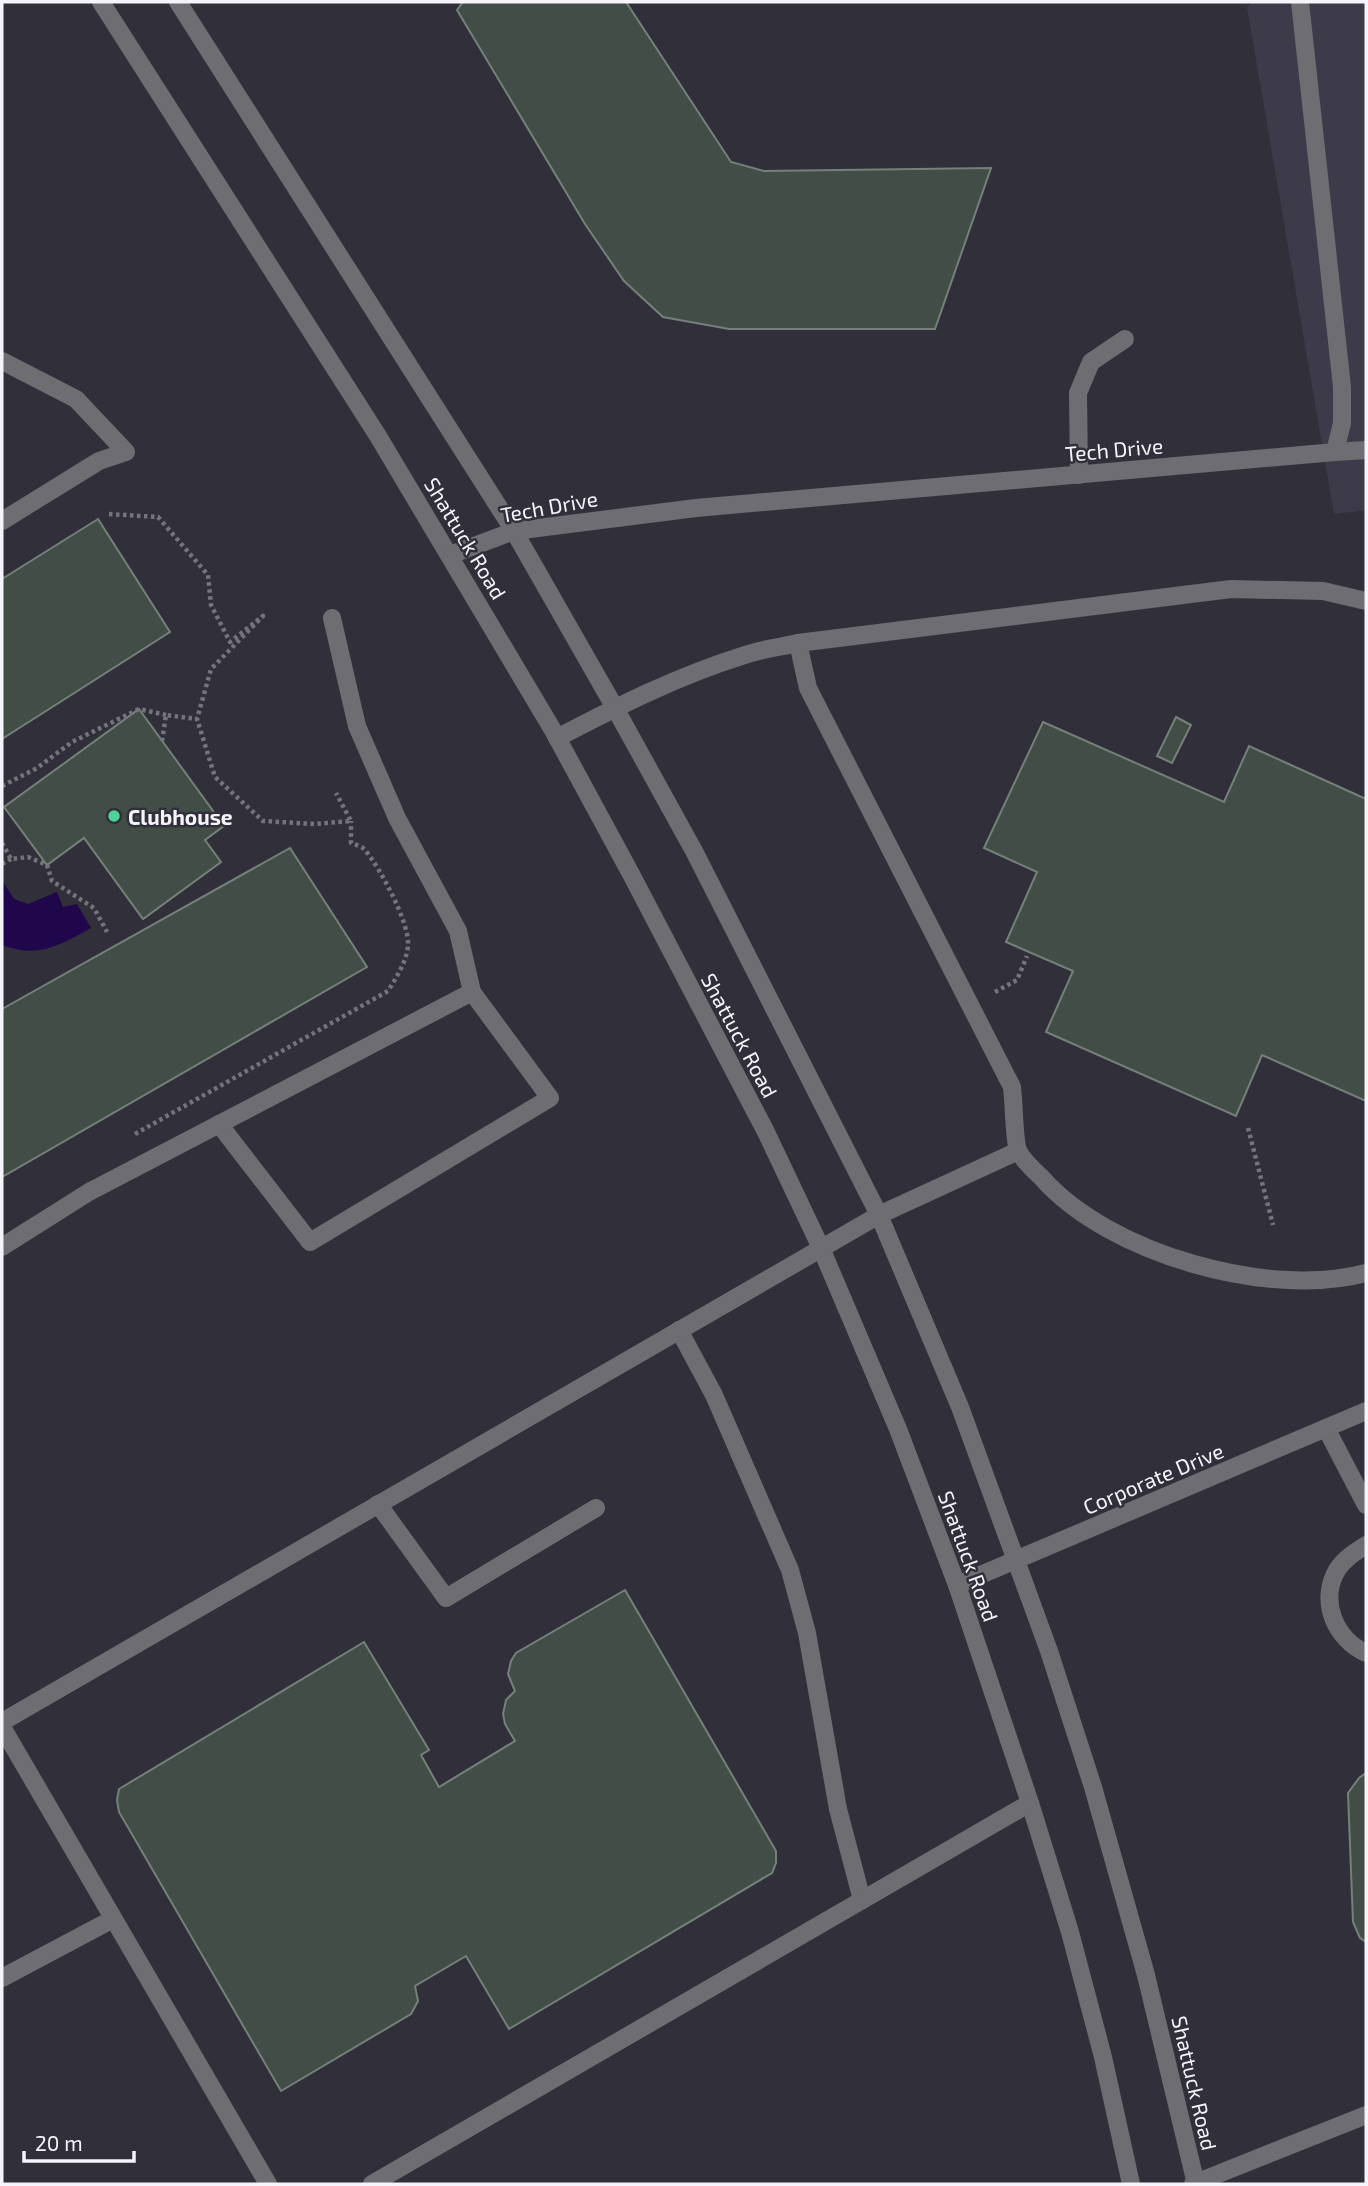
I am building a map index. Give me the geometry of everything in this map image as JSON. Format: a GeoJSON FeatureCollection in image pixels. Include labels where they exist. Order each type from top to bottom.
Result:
{"type":"FeatureCollection","features":[{"type":"Feature","properties":{"kind":"street","name":"Shattuck Road"},"geometry":{"type":"LineString","coordinates":[[101,2],[378,436],[557,738],[759,1120],[821,1248],[898,1429],[957,1585],[1030,1803],[1070,1932],[1131,2184]]}},
{"type":"Feature","properties":{"kind":"street","name":"Shattuck Road"},"geometry":{"type":"LineString","coordinates":[[178,2],[514,531],[694,851],[879,1215],[960,1407],[1053,1663],[1146,1975],[1194,2183]]}},
{"type":"Feature","properties":{"kind":"street"},"geometry":{"type":"LineString","coordinates":[[1300,2],[1342,387],[1342,422],[1335,453]]}},
{"type":"Feature","properties":{"kind":"street"},"geometry":{"type":"LineString","coordinates":[[1079,475],[1078,393],[1091,362],[1125,339]]}},
{"type":"Feature","properties":{"kind":"street"},"geometry":{"type":"LineString","coordinates":[[2,361],[76,399],[127,452],[99,461],[2,521]]}},
{"type":"Feature","properties":{"kind":"street","name":"Tech Drive"},"geometry":{"type":"LineString","coordinates":[[450,555],[514,531],[696,508],[1366,450]]}},
{"type":"Feature","properties":{"kind":"street"},"geometry":{"type":"LineString","coordinates":[[557,738],[615,708],[701,670],[736,658],[798,643],[1231,589],[1323,591],[1366,601]]}},
{"type":"Feature","properties":{"kind":"street"},"geometry":{"type":"LineString","coordinates":[[219,1124],[310,1242],[550,1098],[472,992],[458,932],[397,818],[357,726],[332,618]]}},
{"type":"Feature","properties":{"kind":"street"},"geometry":{"type":"LineString","coordinates":[[798,643],[808,688],[1012,1087],[1018,1151],[1054,1192],[1105,1227],[1162,1254],[1227,1274],[1290,1281],[1366,1273]]}},
{"type":"Feature","properties":{"kind":"street"},"geometry":{"type":"LineString","coordinates":[[2,1247],[89,1192],[472,992]]}},
{"type":"Feature","properties":{"kind":"street"},"geometry":{"type":"LineString","coordinates":[[268,2184],[2,1724],[879,1215],[1018,1151]]}},
{"type":"Feature","properties":{"kind":"street"},"geometry":{"type":"LineString","coordinates":[[679,1330],[714,1395],[790,1570],[807,1633],[838,1809],[862,1900]]}},
{"type":"Feature","properties":{"kind":"street","name":"Corporate Drive"},"geometry":{"type":"LineString","coordinates":[[957,1585],[1366,1411]]}},
{"type":"Feature","properties":{"kind":"street"},"geometry":{"type":"LineString","coordinates":[[1326,1428],[1366,1505]]}},
{"type":"Feature","properties":{"kind":"street"},"geometry":{"type":"LineString","coordinates":[[378,1504],[446,1598],[596,1508]]}},
{"type":"Feature","properties":{"kind":"street"},"geometry":{"type":"LineString","coordinates":[[1366,1545],[1349,1555],[1337,1570],[1330,1588],[1330,1607],[1336,1626],[1347,1642],[1366,1653]]}},
{"type":"Feature","properties":{"kind":"street"},"geometry":{"type":"LineString","coordinates":[[372,2184],[1030,1803]]}},
{"type":"Feature","properties":{"kind":"street"},"geometry":{"type":"LineString","coordinates":[[2,1978],[113,1919]]}},
{"type":"Feature","properties":{"kind":"street"},"geometry":{"type":"LineString","coordinates":[[1194,2183],[1366,2115]]}},
{"type":"Feature","properties":{"kind":"path"},"geometry":{"type":"LineString","coordinates":[[109,514],[158,517],[208,575],[211,605],[230,642],[263,616],[211,669],[197,719],[215,777],[263,821],[314,824],[351,821]]}},
{"type":"Feature","properties":{"kind":"path"},"geometry":{"type":"LineString","coordinates":[[2,786],[37,768],[72,742],[139,709],[197,719]]}},
{"type":"Feature","properties":{"kind":"path"},"geometry":{"type":"LineString","coordinates":[[162,741],[166,715]]}},
{"type":"Feature","properties":{"kind":"path"},"geometry":{"type":"LineString","coordinates":[[131,1136],[388,991],[402,969],[408,947],[408,930],[393,897],[364,848],[351,843],[351,821],[336,793]]}},
{"type":"Feature","properties":{"kind":"path"},"geometry":{"type":"LineString","coordinates":[[2,843],[11,859]]}},
{"type":"Feature","properties":{"kind":"path"},"geometry":{"type":"LineString","coordinates":[[2,864],[11,859],[28,858],[47,865],[52,881],[94,908],[107,932]]}},
{"type":"Feature","properties":{"kind":"path"},"geometry":{"type":"LineString","coordinates":[[991,995],[1017,980],[1027,956]]}},
{"type":"Feature","properties":{"kind":"path"},"geometry":{"type":"LineString","coordinates":[[1248,1128],[1273,1224]]}},
{"type":"Feature","properties":{"kind":"shaded area"},"geometry":{"type":"Polygon","coordinates":[[[1252,2],[1366,2],[1366,510],[1334,514],[1247,7],[1252,2]]]}},
{"type":"Feature","properties":{"kind":"shaded area"},"geometry":{"type":"Polygon","coordinates":[[[2,880],[14,899],[28,904],[57,892],[63,907],[77,904],[91,928],[59,945],[38,950],[27,951],[2,945],[2,880]]]}},
{"type":"Feature","properties":{"kind":"building"},"geometry":{"type":"Polygon","coordinates":[[[463,2],[626,2],[731,162],[764,171],[991,168],[935,329],[729,329],[663,317],[624,281],[585,224],[457,10],[463,2]]]}},
{"type":"Feature","properties":{"kind":"building"},"geometry":{"type":"Polygon","coordinates":[[[98,519],[170,632],[2,739],[2,579],[98,519]]]}},
{"type":"Feature","properties":{"kind":"building","name":"Clubhouse"},"geometry":{"type":"Polygon","coordinates":[[[139,709],[224,826],[205,840],[221,862],[143,919],[84,838],[47,865],[4,807],[139,709]]]}},
{"type":"Feature","properties":{"kind":"building"},"geometry":{"type":"Polygon","coordinates":[[[1176,717],[1191,725],[1172,763],[1157,756],[1176,717]]]}},
{"type":"Feature","properties":{"kind":"building"},"geometry":{"type":"Polygon","coordinates":[[[1043,722],[1224,802],[1249,746],[1366,799],[1366,1101],[1262,1055],[1236,1116],[1046,1032],[1073,971],[1006,942],[1037,872],[984,848],[1043,722]]]}},
{"type":"Feature","properties":{"kind":"building"},"geometry":{"type":"Polygon","coordinates":[[[290,848],[367,967],[2,1177],[2,1009],[290,848]]]}},
{"type":"Feature","properties":{"kind":"building"},"geometry":{"type":"Polygon","coordinates":[[[625,1590],[776,1851],[776,1863],[772,1873],[509,2029],[466,1956],[415,1986],[418,2001],[411,2014],[281,2091],[119,1812],[119,1789],[364,1642],[429,1750],[421,1755],[439,1787],[515,1741],[505,1724],[503,1714],[506,1700],[515,1691],[508,1674],[516,1653],[625,1590]]]}},
{"type":"Feature","properties":{"kind":"building"},"geometry":{"type":"Polygon","coordinates":[[[1366,1773],[1366,1942],[1360,1938],[1353,1922],[1348,1793],[1366,1773]]]}},
{"type":"Feature","properties":{"kind":"place","name":"Clubhouse"},"geometry":{"type":"Point","coordinates":[114,816]}}]}
